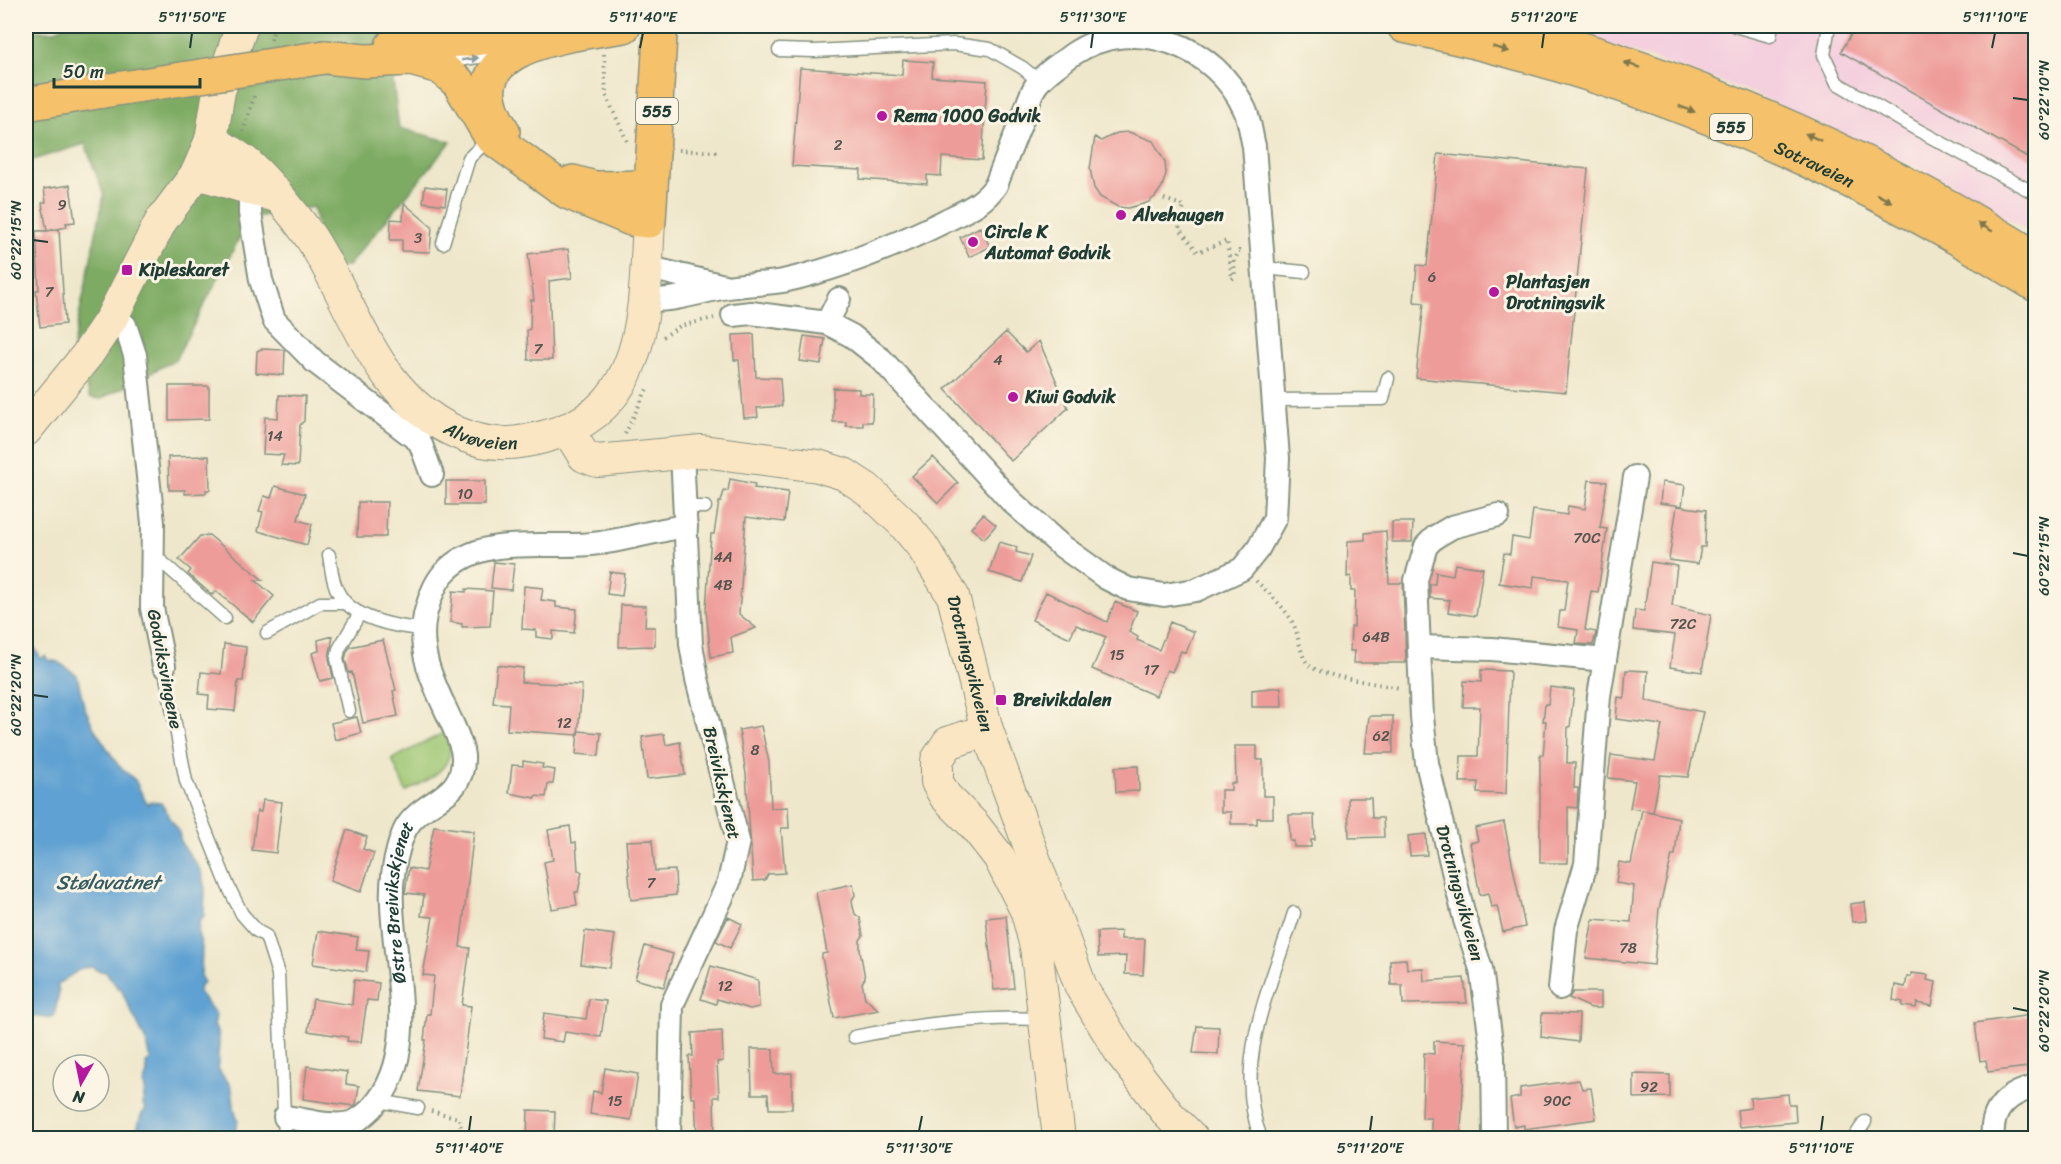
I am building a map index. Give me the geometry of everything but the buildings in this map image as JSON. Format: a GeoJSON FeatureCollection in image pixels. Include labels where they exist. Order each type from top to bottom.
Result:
{"type":"FeatureCollection","features":[{"type":"Feature","properties":{"kind":"highway"},"geometry":{"type":"LineString","coordinates":[[410,52],[464,28],[483,26]]}},
{"type":"Feature","properties":{"kind":"highway"},"geometry":{"type":"LineString","coordinates":[[26,104],[325,57],[410,52],[468,40],[562,26]]}},
{"type":"Feature","properties":{"kind":"highway","name":"Sotraveien"},"geometry":{"type":"LineString","coordinates":[[1404,26],[1548,62],[1683,107],[1743,132],[1892,202],[2036,285]]}},
{"type":"Feature","properties":{"kind":"highway","name":"Sotraveien"},"geometry":{"type":"LineString","coordinates":[[1504,26],[1676,80],[1793,128],[1903,181],[2036,258]]}},
{"type":"Feature","properties":{"kind":"highway","name":"555"},"geometry":{"type":"LineString","coordinates":[[649,221],[660,36]]}},
{"type":"Feature","properties":{"kind":"highway"},"geometry":{"type":"LineString","coordinates":[[504,141],[492,110],[490,91],[496,71],[512,52],[547,39],[614,37]]}},
{"type":"Feature","properties":{"kind":"highway"},"geometry":{"type":"LineString","coordinates":[[410,52],[440,67],[459,83],[504,141],[567,192],[631,219],[649,221]]}},
{"type":"Feature","properties":{"kind":"highway"},"geometry":{"type":"LineString","coordinates":[[545,175],[596,188],[651,187]]}},
{"type":"Feature","properties":{"kind":"main road"},"geometry":{"type":"LineString","coordinates":[[26,430],[87,355],[111,319],[161,221],[197,173],[211,140],[219,91],[242,26]]}},
{"type":"Feature","properties":{"kind":"main road","name":"Alvøveien"},"geometry":{"type":"LineString","coordinates":[[211,140],[248,164],[262,187],[295,215],[313,241],[369,349],[392,384],[424,414],[458,434],[499,444],[531,442],[567,429],[591,416],[620,384],[633,358],[640,330],[649,221]]}},
{"type":"Feature","properties":{"kind":"main road","name":"Alvøveien"},"geometry":{"type":"LineString","coordinates":[[197,173],[262,187]]}},
{"type":"Feature","properties":{"kind":"main road","name":"Drotningsvikveien"},"geometry":{"type":"LineString","coordinates":[[567,429],[584,456],[597,461],[682,452],[767,458],[818,466],[843,474],[867,489],[903,523],[946,583],[965,640],[987,730],[1090,1005],[1121,1053],[1188,1137]]}},
{"type":"Feature","properties":{"kind":"main road"},"geometry":{"type":"LineString","coordinates":[[987,730],[952,741],[942,750],[937,760],[937,782],[945,796],[989,842],[1021,896],[1032,930],[1059,1138]]}},
{"type":"Feature","properties":{"kind":"street"},"geometry":{"type":"LineString","coordinates":[[643,299],[677,298],[729,287],[782,281],[853,262],[899,244],[981,202],[996,185],[1035,87],[1050,71],[1085,46],[1105,39],[1134,35],[1162,38],[1188,48],[1211,64],[1233,88],[1246,112],[1254,146],[1275,400],[1278,458],[1275,518],[1258,549],[1242,569],[1196,590],[1164,595],[1128,589],[1106,578],[1059,544],[1011,501],[881,359],[852,336],[827,323],[751,313],[733,315]]}},
{"type":"Feature","properties":{"kind":"street","name":"Alvøveien"},"geometry":{"type":"LineString","coordinates":[[262,187],[250,213],[261,280],[274,320],[315,362],[420,442],[432,475]]}},
{"type":"Feature","properties":{"kind":"street"},"geometry":{"type":"LineString","coordinates":[[646,267],[729,287]]}},
{"type":"Feature","properties":{"kind":"street"},"geometry":{"type":"LineString","coordinates":[[827,323],[839,299]]}},
{"type":"Feature","properties":{"kind":"street","name":"Godviksvingene"},"geometry":{"type":"LineString","coordinates":[[111,319],[125,325],[135,355],[153,523],[152,608],[164,666]]}},
{"type":"Feature","properties":{"kind":"street","name":"Breivikskjenet"},"geometry":{"type":"LineString","coordinates":[[669,1138],[672,1005],[729,882],[738,841],[697,679],[691,645],[692,513],[682,452]]}},
{"type":"Feature","properties":{"kind":"street"},"geometry":{"type":"LineString","coordinates":[[1560,988],[1566,930],[1586,864],[1605,660],[1618,592],[1635,477]]}},
{"type":"Feature","properties":{"kind":"street","name":"Østre Breivikskjenet"},"geometry":{"type":"LineString","coordinates":[[285,1127],[349,1123],[366,1115],[386,1090],[398,1052],[401,1025],[391,902],[393,869],[406,827],[457,784],[463,772],[463,753],[431,679],[424,652],[422,629],[433,589],[443,573],[474,552],[496,547],[598,544],[692,513]]}},
{"type":"Feature","properties":{"kind":"street","name":"Drotningsvikveien"},"geometry":{"type":"LineString","coordinates":[[1494,1138],[1493,1056],[1481,969],[1465,920],[1427,763],[1416,580],[1426,546],[1435,537],[1452,526],[1498,515]]}},
{"type":"Feature","properties":{"kind":"street"},"geometry":{"type":"LineString","coordinates":[[1419,647],[1492,649],[1605,660]]}},
{"type":"Feature","properties":{"kind":"street"},"geometry":{"type":"LineString","coordinates":[[1993,1138],[1992,1127],[2002,1103],[2017,1093],[2036,1087]]}},
{"type":"Feature","properties":{"kind":"lane"},"geometry":{"type":"LineString","coordinates":[[1735,26],[1770,36],[1772,26]]}},
{"type":"Feature","properties":{"kind":"lane"},"geometry":{"type":"LineString","coordinates":[[1829,26],[1824,55],[1837,83],[2036,194]]}},
{"type":"Feature","properties":{"kind":"lane"},"geometry":{"type":"LineString","coordinates":[[779,50],[814,51],[954,44],[990,49],[1023,68],[1040,82]]}},
{"type":"Feature","properties":{"kind":"lane"},"geometry":{"type":"LineString","coordinates":[[410,52],[450,62],[512,52]]}},
{"type":"Feature","properties":{"kind":"lane"},"geometry":{"type":"LineString","coordinates":[[442,243],[469,158],[504,141]]}},
{"type":"Feature","properties":{"kind":"lane"},"geometry":{"type":"LineString","coordinates":[[1263,268],[1304,272]]}},
{"type":"Feature","properties":{"kind":"lane"},"geometry":{"type":"LineString","coordinates":[[1275,400],[1383,399],[1388,378]]}},
{"type":"Feature","properties":{"kind":"lane"},"geometry":{"type":"LineString","coordinates":[[152,553],[225,618]]}},
{"type":"Feature","properties":{"kind":"lane"},"geometry":{"type":"LineString","coordinates":[[329,555],[337,592],[346,603],[360,613],[386,623],[422,629]]}},
{"type":"Feature","properties":{"kind":"lane"},"geometry":{"type":"LineString","coordinates":[[267,633],[320,603],[346,603]]}},
{"type":"Feature","properties":{"kind":"lane"},"geometry":{"type":"LineString","coordinates":[[349,711],[337,659],[339,649],[360,613]]}},
{"type":"Feature","properties":{"kind":"lane","name":"Godviksvingene"},"geometry":{"type":"LineString","coordinates":[[164,666],[186,781],[228,886],[242,914],[257,931],[266,936]]}},
{"type":"Feature","properties":{"kind":"lane"},"geometry":{"type":"LineString","coordinates":[[1261,1138],[1252,1117],[1250,1075],[1252,1047],[1294,913]]}},
{"type":"Feature","properties":{"kind":"lane","name":"Østre Breivikskjenet"},"geometry":{"type":"LineString","coordinates":[[266,936],[278,974],[285,1127]]}},
{"type":"Feature","properties":{"kind":"lane"},"geometry":{"type":"LineString","coordinates":[[854,1037],[892,1029],[990,1017],[1045,1019]]}},
{"type":"Feature","properties":{"kind":"lane"},"geometry":{"type":"LineString","coordinates":[[379,1101],[418,1108]]}},
{"type":"Feature","properties":{"kind":"lane"},"geometry":{"type":"LineString","coordinates":[[1854,1138],[1865,1122]]}},
{"type":"Feature","properties":{"kind":"path"},"geometry":{"type":"LineString","coordinates":[[614,37],[606,95],[628,142]]}},
{"type":"Feature","properties":{"kind":"path"},"geometry":{"type":"LineString","coordinates":[[691,151],[717,152]]}},
{"type":"Feature","properties":{"kind":"path"},"geometry":{"type":"LineString","coordinates":[[1164,199],[1184,206],[1179,228],[1198,252],[1227,241],[1230,276]]}},
{"type":"Feature","properties":{"kind":"path"},"geometry":{"type":"LineString","coordinates":[[680,326],[733,315]]}},
{"type":"Feature","properties":{"kind":"path"},"geometry":{"type":"LineString","coordinates":[[1242,569],[1272,596],[1292,621],[1305,661],[1311,668],[1422,691]]}},
{"type":"Feature","properties":{"kind":"path"},"geometry":{"type":"LineString","coordinates":[[418,1108],[455,1115],[459,1119],[461,1128],[458,1138]]}},
{"type":"Feature","properties":{"kind":"shaded area"},"geometry":{"type":"Polygon","coordinates":[[[1554,26],[2035,26],[2035,236],[1949,183],[1751,92],[1554,26]]]}},
{"type":"Feature","properties":{"kind":"green space"},"geometry":{"type":"Polygon","coordinates":[[[63,26],[405,26],[391,66],[399,128],[451,142],[348,266],[327,270],[313,207],[250,218],[175,360],[101,399],[90,397],[73,345],[104,195],[85,144],[26,162],[26,27],[28,31],[54,31],[63,26]]]}},
{"type":"Feature","properties":{"kind":"green space"},"geometry":{"type":"Polygon","coordinates":[[[447,731],[450,753],[447,762],[442,769],[426,781],[406,792],[392,759],[447,731]]]}},
{"type":"Feature","properties":{"kind":"water","name":"Stølavatnet"},"geometry":{"type":"Polygon","coordinates":[[[30,640],[41,659],[45,656],[48,660],[58,662],[77,675],[84,706],[94,728],[118,765],[135,780],[147,804],[161,803],[179,832],[181,843],[201,871],[205,889],[204,916],[200,919],[198,933],[202,947],[201,978],[204,982],[200,985],[199,992],[216,1015],[214,1026],[219,1036],[218,1067],[232,1091],[238,1120],[236,1130],[239,1134],[236,1138],[135,1138],[141,1115],[146,1109],[143,1104],[145,1088],[143,1084],[150,1053],[121,988],[118,988],[106,972],[93,967],[82,968],[58,984],[59,994],[54,1016],[47,1018],[26,1015],[26,642],[30,640]]]}},
{"type":"Feature","properties":{"kind":"place","name":"Rema 1000 Godvik"},"geometry":{"type":"Point","coordinates":[882,116]}},
{"type":"Feature","properties":{"kind":"place","name":"Alvehaugen"},"geometry":{"type":"Point","coordinates":[1121,215]}},
{"type":"Feature","properties":{"kind":"place","name":"Circle K Automat Godvik"},"geometry":{"type":"Point","coordinates":[973,242]}},
{"type":"Feature","properties":{"kind":"place","name":"Kipleskaret"},"geometry":{"type":"Point","coordinates":[127,270]}},
{"type":"Feature","properties":{"kind":"place","name":"Plantasjen Drotningsvik"},"geometry":{"type":"Point","coordinates":[1494,292]}},
{"type":"Feature","properties":{"kind":"place","name":"Kiwi Godvik"},"geometry":{"type":"Point","coordinates":[1013,397]}},
{"type":"Feature","properties":{"kind":"place","name":"Breivikdalen"},"geometry":{"type":"Point","coordinates":[1001,700]}}]}
